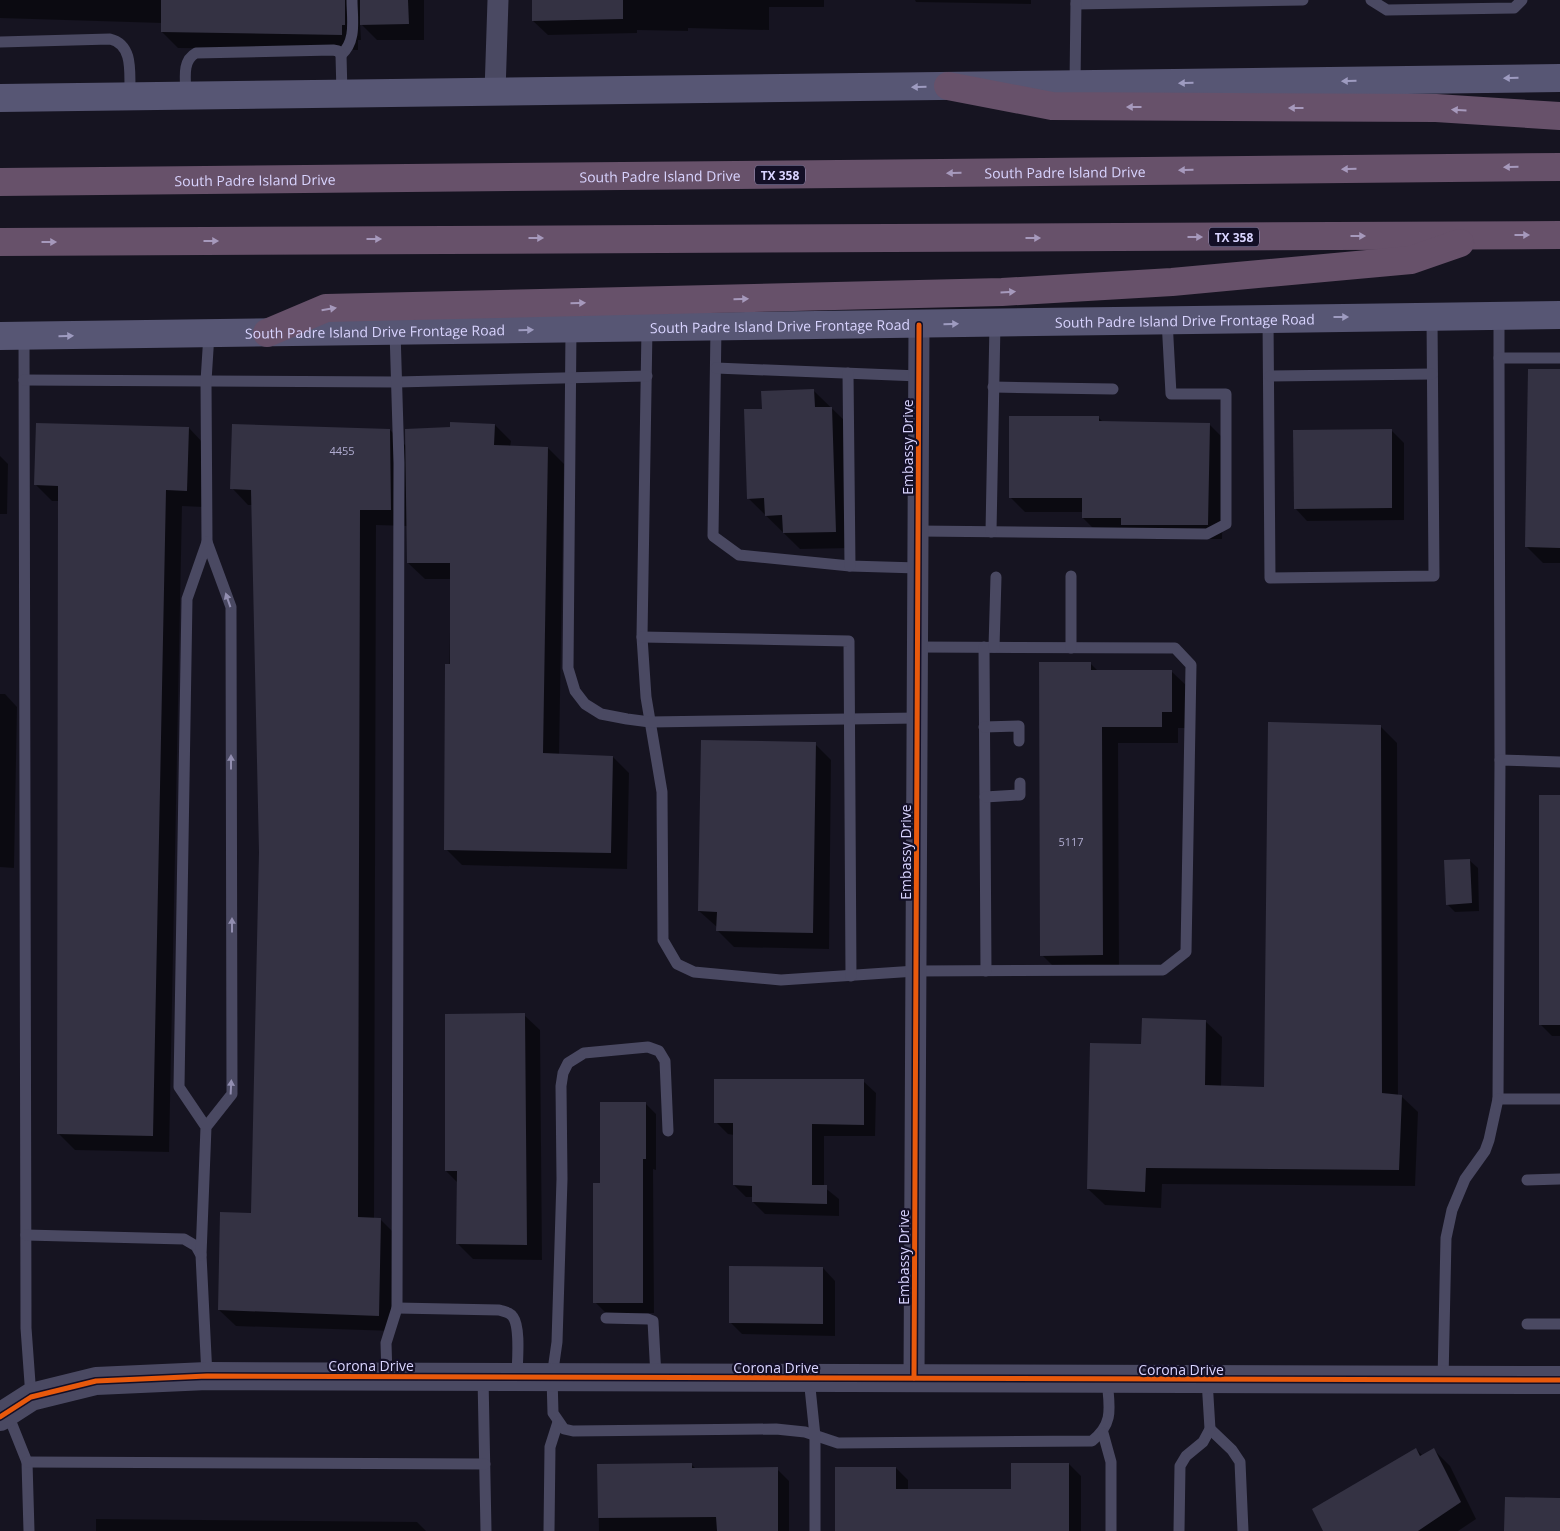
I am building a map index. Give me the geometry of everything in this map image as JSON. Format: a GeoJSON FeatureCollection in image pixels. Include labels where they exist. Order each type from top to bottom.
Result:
{"type":"FeatureCollection","features":[{"type":"Feature","properties":{"kind":"highway"},"geometry":{"type":"LineString","coordinates":[[948,86],[1052,106],[1436,108],[1560,116]]}},
{"type":"Feature","properties":{"kind":"highway","name":"South Padre Island Drive"},"geometry":{"type":"LineString","coordinates":[[0,182],[1560,167]]}},
{"type":"Feature","properties":{"kind":"highway"},"geometry":{"type":"LineString","coordinates":[[267,333],[326,308],[992,293],[1172,282],[1410,260],[1483,235]]}},
{"type":"Feature","properties":{"kind":"highway","name":"TX 358"},"geometry":{"type":"LineString","coordinates":[[0,242],[1560,235]]}},
{"type":"Feature","properties":{"kind":"main road"},"geometry":{"type":"LineString","coordinates":[[0,98],[1560,78]]}},
{"type":"Feature","properties":{"kind":"main road","name":"South Padre Island Drive Frontage Road"},"geometry":{"type":"LineString","coordinates":[[12,336],[716,328],[1560,315]]}},
{"type":"Feature","properties":{"kind":"street"},"geometry":{"type":"LineString","coordinates":[[495,92],[498,0]]}},
{"type":"Feature","properties":{"kind":"street","name":"Embassy Drive"},"geometry":{"type":"LineString","coordinates":[[914,1378],[919,325]]}},
{"type":"Feature","properties":{"kind":"street","name":"Corona Drive"},"geometry":{"type":"LineString","coordinates":[[4,1414],[31,1397],[96,1381],[207,1376],[1560,1380]]}},
{"type":"Feature","properties":{"kind":"lane"},"geometry":{"type":"LineString","coordinates":[[341,55],[348,49],[352,40],[352,0]]}},
{"type":"Feature","properties":{"kind":"lane"},"geometry":{"type":"LineString","coordinates":[[1075,84],[1076,2],[1303,0]]}},
{"type":"Feature","properties":{"kind":"lane"},"geometry":{"type":"LineString","coordinates":[[1371,0],[1387,10],[1514,8],[1522,0]]}},
{"type":"Feature","properties":{"kind":"lane"},"geometry":{"type":"LineString","coordinates":[[0,42],[110,39],[118,41],[128,52],[130,96]]}},
{"type":"Feature","properties":{"kind":"lane"},"geometry":{"type":"LineString","coordinates":[[186,96],[186,63],[189,57],[196,53],[333,50],[338,51],[341,55],[342,94]]}},
{"type":"Feature","properties":{"kind":"lane"},"geometry":{"type":"LineString","coordinates":[[1443,1380],[1446,1238],[1452,1210],[1465,1179],[1485,1151],[1498,1099],[1500,760],[1499,315]]}},
{"type":"Feature","properties":{"kind":"lane"},"geometry":{"type":"LineString","coordinates":[[1268,318],[1270,376],[1270,578],[1434,576],[1432,317]]}},
{"type":"Feature","properties":{"kind":"lane"},"geometry":{"type":"LineString","coordinates":[[918,531],[1207,534],[1226,524],[1226,394],[1171,394],[1167,320]]}},
{"type":"Feature","properties":{"kind":"lane"},"geometry":{"type":"LineString","coordinates":[[991,532],[994,323]]}},
{"type":"Feature","properties":{"kind":"lane"},"geometry":{"type":"LineString","coordinates":[[648,328],[642,637],[650,722],[662,792],[663,940],[677,964],[694,972],[782,980],[916,971],[1163,970],[1186,952],[1191,665],[1175,648],[918,647]]}},
{"type":"Feature","properties":{"kind":"lane"},"geometry":{"type":"LineString","coordinates":[[716,328],[713,536],[739,555],[850,566],[918,568]]}},
{"type":"Feature","properties":{"kind":"lane"},"geometry":{"type":"LineString","coordinates":[[571,329],[568,668],[575,691],[585,704],[601,714],[650,722],[917,718]]}},
{"type":"Feature","properties":{"kind":"lane"},"geometry":{"type":"LineString","coordinates":[[387,1377],[386,1343],[397,1308],[399,463],[395,331]]}},
{"type":"Feature","properties":{"kind":"lane"},"geometry":{"type":"LineString","coordinates":[[207,1376],[201,1255],[206,1127],[179,1086],[187,599],[207,542],[206,381],[209,334]]}},
{"type":"Feature","properties":{"kind":"lane"},"geometry":{"type":"LineString","coordinates":[[12,336],[24,380],[26,1328],[31,1397]]}},
{"type":"Feature","properties":{"kind":"lane"},"geometry":{"type":"LineString","coordinates":[[1499,358],[1560,358]]}},
{"type":"Feature","properties":{"kind":"lane"},"geometry":{"type":"LineString","coordinates":[[716,368],[919,376]]}},
{"type":"Feature","properties":{"kind":"lane"},"geometry":{"type":"LineString","coordinates":[[848,373],[850,566]]}},
{"type":"Feature","properties":{"kind":"lane"},"geometry":{"type":"LineString","coordinates":[[1270,376],[1432,374]]}},
{"type":"Feature","properties":{"kind":"lane"},"geometry":{"type":"LineString","coordinates":[[24,380],[397,382],[571,376],[647,376]]}},
{"type":"Feature","properties":{"kind":"lane"},"geometry":{"type":"LineString","coordinates":[[993,387],[1112,389]]}},
{"type":"Feature","properties":{"kind":"lane"},"geometry":{"type":"LineString","coordinates":[[206,1127],[232,1094],[231,607],[207,542]]}},
{"type":"Feature","properties":{"kind":"lane"},"geometry":{"type":"LineString","coordinates":[[1071,576],[1071,648]]}},
{"type":"Feature","properties":{"kind":"lane"},"geometry":{"type":"LineString","coordinates":[[986,971],[984,727],[996,577]]}},
{"type":"Feature","properties":{"kind":"lane"},"geometry":{"type":"LineString","coordinates":[[642,637],[849,641],[851,976]]}},
{"type":"Feature","properties":{"kind":"lane"},"geometry":{"type":"LineString","coordinates":[[984,727],[1019,726],[1019,742]]}},
{"type":"Feature","properties":{"kind":"lane"},"geometry":{"type":"LineString","coordinates":[[1500,760],[1560,762]]}},
{"type":"Feature","properties":{"kind":"lane"},"geometry":{"type":"LineString","coordinates":[[985,797],[1020,795],[1020,782]]}},
{"type":"Feature","properties":{"kind":"lane"},"geometry":{"type":"LineString","coordinates":[[668,1131],[665,1061],[659,1051],[648,1047],[584,1053],[568,1063],[561,1086],[562,1188],[557,1342],[552,1377],[553,1413],[564,1429],[573,1431],[776,1429],[814,1436],[838,1443],[1092,1442],[1103,1433],[1109,1421],[1107,1379]]}},
{"type":"Feature","properties":{"kind":"lane"},"geometry":{"type":"LineString","coordinates":[[1498,1099],[1560,1098]]}},
{"type":"Feature","properties":{"kind":"lane"},"geometry":{"type":"LineString","coordinates":[[1527,1180],[1560,1179]]}},
{"type":"Feature","properties":{"kind":"lane"},"geometry":{"type":"LineString","coordinates":[[26,1235],[184,1239],[196,1246],[201,1255]]}},
{"type":"Feature","properties":{"kind":"lane"},"geometry":{"type":"LineString","coordinates":[[397,1308],[499,1310],[510,1313],[515,1318],[518,1340],[517,1377]]}},
{"type":"Feature","properties":{"kind":"lane"},"geometry":{"type":"LineString","coordinates":[[606,1318],[648,1318],[653,1321],[656,1378]]}},
{"type":"Feature","properties":{"kind":"lane"},"geometry":{"type":"LineString","coordinates":[[1527,1324],[1560,1324]]}},
{"type":"Feature","properties":{"kind":"lane"},"geometry":{"type":"LineString","coordinates":[[483,1377],[486,1531]]}},
{"type":"Feature","properties":{"kind":"lane"},"geometry":{"type":"LineString","coordinates":[[810,1378],[814,1436],[815,1531]]}},
{"type":"Feature","properties":{"kind":"lane"},"geometry":{"type":"LineString","coordinates":[[1179,1531],[1180,1466],[1186,1456],[1203,1442],[1210,1430],[1207,1380]]}},
{"type":"Feature","properties":{"kind":"lane"},"geometry":{"type":"LineString","coordinates":[[4,1414],[26,1462],[29,1531]]}},
{"type":"Feature","properties":{"kind":"lane"},"geometry":{"type":"LineString","coordinates":[[549,1531],[550,1447],[558,1422]]}},
{"type":"Feature","properties":{"kind":"lane"},"geometry":{"type":"LineString","coordinates":[[1210,1430],[1232,1450],[1240,1462],[1243,1531]]}},
{"type":"Feature","properties":{"kind":"lane"},"geometry":{"type":"LineString","coordinates":[[1103,1433],[1111,1462],[1111,1531]]}},
{"type":"Feature","properties":{"kind":"lane"},"geometry":{"type":"LineString","coordinates":[[26,1462],[485,1464]]}},
{"type":"Feature","properties":{"kind":"building"},"geometry":{"type":"Polygon","coordinates":[[[161,0],[345,0],[345,25],[342,25],[342,35],[161,32],[161,0]]]}},
{"type":"Feature","properties":{"kind":"building"},"geometry":{"type":"Polygon","coordinates":[[[360,0],[408,0],[409,24],[360,25],[360,0]]]}},
{"type":"Feature","properties":{"kind":"building"},"geometry":{"type":"Polygon","coordinates":[[[532,0],[623,0],[623,19],[532,21],[532,0]]]}},
{"type":"Feature","properties":{"kind":"building"},"geometry":{"type":"Polygon","coordinates":[[[1528,369],[1560,369],[1560,548],[1525,547],[1528,369]]]}},
{"type":"Feature","properties":{"kind":"building"},"geometry":{"type":"Polygon","coordinates":[[[814,389],[815,407],[832,407],[836,532],[783,533],[782,515],[765,516],[764,498],[747,499],[744,409],[762,409],[761,391],[814,389]]]}},
{"type":"Feature","properties":{"kind":"building"},"geometry":{"type":"Polygon","coordinates":[[[1009,416],[1099,416],[1099,421],[1210,423],[1208,525],[1121,525],[1121,518],[1082,518],[1082,498],[1009,498],[1009,416]]]}},
{"type":"Feature","properties":{"kind":"building"},"geometry":{"type":"Polygon","coordinates":[[[450,422],[495,424],[494,445],[548,447],[543,753],[613,756],[611,853],[444,850],[445,664],[450,664],[450,563],[407,563],[405,429],[450,427],[450,422]]]}},
{"type":"Feature","properties":{"kind":"building"},"geometry":{"type":"Polygon","coordinates":[[[36,423],[189,427],[187,491],[166,490],[153,1136],[57,1134],[58,486],[34,485],[36,423]]]}},
{"type":"Feature","properties":{"kind":"building"},"geometry":{"type":"Polygon","coordinates":[[[232,424],[390,429],[391,510],[360,510],[358,1217],[381,1218],[379,1316],[218,1310],[220,1212],[251,1213],[259,852],[251,490],[230,489],[232,424]]]}},
{"type":"Feature","properties":{"kind":"building"},"geometry":{"type":"Polygon","coordinates":[[[1392,429],[1392,508],[1294,509],[1293,430],[1392,429]]]}},
{"type":"Feature","properties":{"kind":"building"},"geometry":{"type":"Polygon","coordinates":[[[1039,662],[1091,662],[1091,670],[1172,670],[1172,712],[1162,712],[1162,727],[1102,727],[1103,955],[1040,956],[1039,662]]]}},
{"type":"Feature","properties":{"kind":"building"},"geometry":{"type":"Polygon","coordinates":[[[1268,722],[1381,725],[1382,1093],[1402,1095],[1399,1170],[1146,1168],[1145,1192],[1087,1189],[1090,1043],[1141,1044],[1142,1018],[1206,1020],[1205,1085],[1264,1087],[1268,722]]]}},
{"type":"Feature","properties":{"kind":"building"},"geometry":{"type":"Polygon","coordinates":[[[701,740],[816,742],[813,933],[716,931],[717,912],[698,911],[701,740]]]}},
{"type":"Feature","properties":{"kind":"building"},"geometry":{"type":"Polygon","coordinates":[[[1539,795],[1560,795],[1560,1025],[1539,1025],[1539,795]]]}},
{"type":"Feature","properties":{"kind":"building"},"geometry":{"type":"Polygon","coordinates":[[[1470,859],[1472,903],[1446,905],[1444,860],[1470,859]]]}},
{"type":"Feature","properties":{"kind":"building"},"geometry":{"type":"Polygon","coordinates":[[[525,1013],[527,1245],[456,1244],[457,1171],[445,1171],[445,1014],[525,1013]]]}},
{"type":"Feature","properties":{"kind":"building"},"geometry":{"type":"Polygon","coordinates":[[[714,1079],[864,1079],[864,1125],[812,1124],[812,1185],[827,1185],[827,1204],[752,1202],[752,1186],[733,1185],[733,1123],[714,1123],[714,1079]]]}},
{"type":"Feature","properties":{"kind":"building"},"geometry":{"type":"Polygon","coordinates":[[[600,1102],[646,1102],[646,1159],[643,1159],[643,1303],[593,1303],[593,1183],[600,1183],[600,1102]]]}},
{"type":"Feature","properties":{"kind":"building"},"geometry":{"type":"Polygon","coordinates":[[[729,1266],[823,1267],[823,1324],[729,1323],[729,1266]]]}},
{"type":"Feature","properties":{"kind":"building"},"geometry":{"type":"Polygon","coordinates":[[[1416,1448],[1420,1456],[1434,1448],[1461,1502],[1418,1531],[1323,1531],[1312,1509],[1416,1448]]]}},
{"type":"Feature","properties":{"kind":"building"},"geometry":{"type":"Polygon","coordinates":[[[692,1463],[692,1468],[778,1467],[778,1531],[717,1531],[716,1517],[598,1518],[597,1464],[692,1463]]]}},
{"type":"Feature","properties":{"kind":"building"},"geometry":{"type":"Polygon","coordinates":[[[1011,1463],[1069,1463],[1069,1531],[835,1531],[835,1467],[896,1467],[896,1489],[1011,1489],[1011,1463]]]}},
{"type":"Feature","properties":{"kind":"building"},"geometry":{"type":"Polygon","coordinates":[[[1505,1497],[1560,1498],[1560,1531],[1504,1531],[1505,1497]]]}},
{"type":"Feature","properties":{"kind":"cycle path"},"geometry":{"type":"LineString","coordinates":[[914,1378],[919,325]]}},
{"type":"Feature","properties":{"kind":"cycle path"},"geometry":{"type":"LineString","coordinates":[[0,1417],[31,1397],[96,1381],[207,1376],[1560,1380]]}}]}
